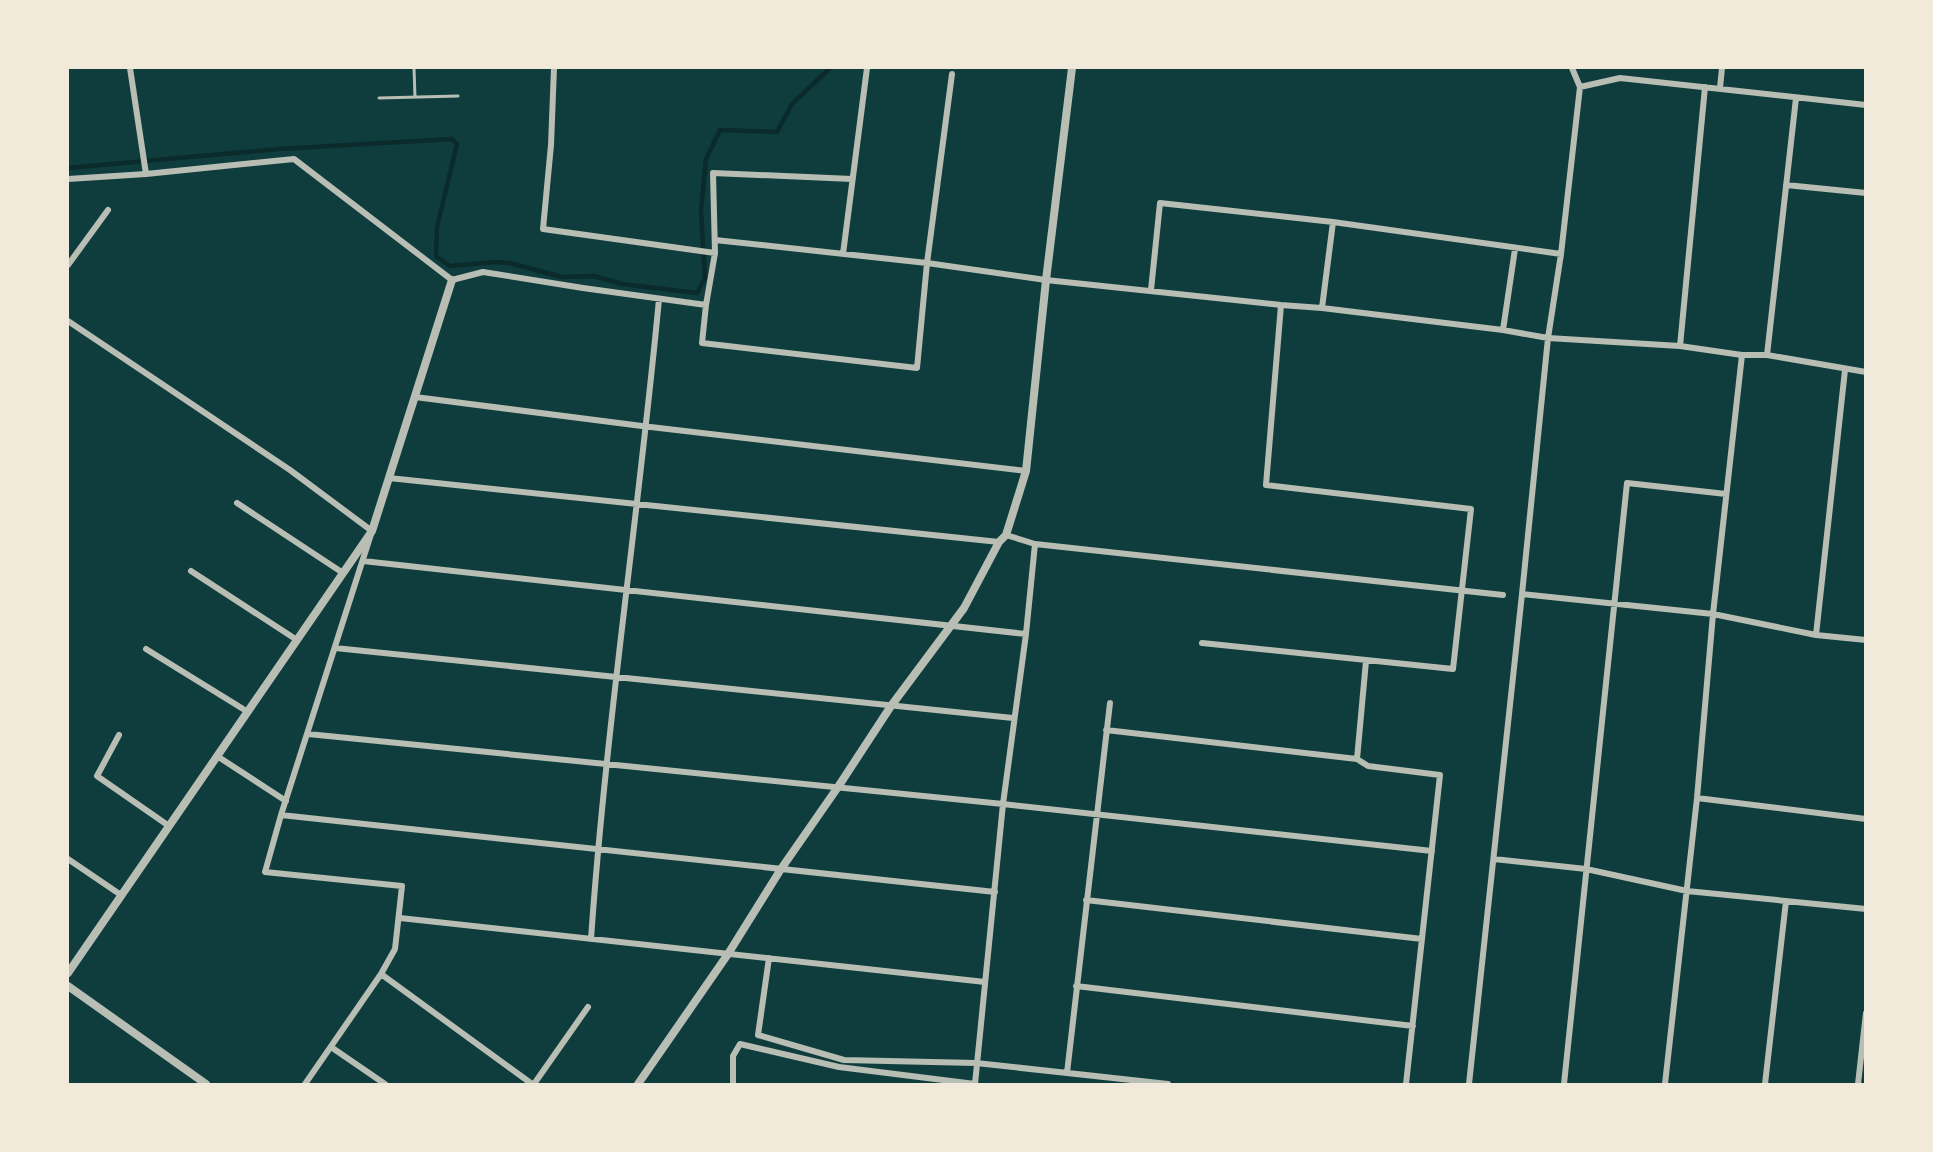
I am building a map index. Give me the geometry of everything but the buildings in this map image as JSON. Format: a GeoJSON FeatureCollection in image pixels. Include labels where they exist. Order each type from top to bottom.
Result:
{"type":"FeatureCollection","features":[{"type":"Feature","properties":{"kind":"street"},"geometry":{"type":"LineString","coordinates":[[130,68],[146,174]]}},
{"type":"Feature","properties":{"kind":"street"},"geometry":{"type":"LineString","coordinates":[[554,68],[551,145],[543,230],[715,254]]}},
{"type":"Feature","properties":{"kind":"street"},"geometry":{"type":"LineString","coordinates":[[843,254],[867,68]]}},
{"type":"Feature","properties":{"kind":"street"},"geometry":{"type":"LineString","coordinates":[[638,1084],[728,954],[781,869],[891,706],[964,608],[999,542],[1006,535],[1026,471],[1072,68]]}},
{"type":"Feature","properties":{"kind":"street"},"geometry":{"type":"LineString","coordinates":[[1469,1084],[1548,338],[1561,254],[1580,87],[1572,68]]}},
{"type":"Feature","properties":{"kind":"street"},"geometry":{"type":"LineString","coordinates":[[1720,88],[1722,68]]}},
{"type":"Feature","properties":{"kind":"street"},"geometry":{"type":"LineString","coordinates":[[852,179],[713,173],[715,254],[702,343],[917,368],[927,263],[952,74]]}},
{"type":"Feature","properties":{"kind":"street"},"geometry":{"type":"LineString","coordinates":[[1580,87],[1620,78],[1866,105]]}},
{"type":"Feature","properties":{"kind":"street"},"geometry":{"type":"LineString","coordinates":[[1680,346],[1705,87]]}},
{"type":"Feature","properties":{"kind":"street"},"geometry":{"type":"LineString","coordinates":[[1767,356],[1796,98]]}},
{"type":"Feature","properties":{"kind":"street"},"geometry":{"type":"LineString","coordinates":[[68,179],[146,174],[294,159],[452,280]]}},
{"type":"Feature","properties":{"kind":"street"},"geometry":{"type":"LineString","coordinates":[[1786,185],[1866,193]]}},
{"type":"Feature","properties":{"kind":"street"},"geometry":{"type":"LineString","coordinates":[[1151,290],[1160,203],[1333,222],[1561,254]]}},
{"type":"Feature","properties":{"kind":"street"},"geometry":{"type":"LineString","coordinates":[[68,265],[108,210]]}},
{"type":"Feature","properties":{"kind":"street"},"geometry":{"type":"LineString","coordinates":[[1322,308],[1333,222]]}},
{"type":"Feature","properties":{"kind":"street"},"geometry":{"type":"LineString","coordinates":[[715,240],[927,263],[1046,280],[1322,308],[1503,330],[1548,338],[1680,346],[1767,356],[1866,372]]}},
{"type":"Feature","properties":{"kind":"street"},"geometry":{"type":"LineString","coordinates":[[1503,330],[1515,249]]}},
{"type":"Feature","properties":{"kind":"street"},"geometry":{"type":"LineString","coordinates":[[452,280],[483,272],[706,304]]}},
{"type":"Feature","properties":{"kind":"street"},"geometry":{"type":"LineString","coordinates":[[305,1084],[381,974],[395,949],[402,886],[265,872],[281,815],[452,280]]}},
{"type":"Feature","properties":{"kind":"street"},"geometry":{"type":"LineString","coordinates":[[591,939],[597,849],[647,427],[659,299]]}},
{"type":"Feature","properties":{"kind":"street"},"geometry":{"type":"LineString","coordinates":[[1202,643],[1454,669],[1471,509],[1266,485],[1281,305]]}},
{"type":"Feature","properties":{"kind":"street"},"geometry":{"type":"LineString","coordinates":[[68,321],[290,470],[372,531]]}},
{"type":"Feature","properties":{"kind":"street"},"geometry":{"type":"LineString","coordinates":[[1665,1084],[1697,798],[1713,614],[1742,354]]}},
{"type":"Feature","properties":{"kind":"street"},"geometry":{"type":"LineString","coordinates":[[1816,634],[1845,370]]}},
{"type":"Feature","properties":{"kind":"street"},"geometry":{"type":"LineString","coordinates":[[415,397],[647,427],[1026,471]]}},
{"type":"Feature","properties":{"kind":"street"},"geometry":{"type":"LineString","coordinates":[[389,478],[999,542]]}},
{"type":"Feature","properties":{"kind":"street"},"geometry":{"type":"LineString","coordinates":[[1564,1084],[1627,483],[1726,494]]}},
{"type":"Feature","properties":{"kind":"street"},"geometry":{"type":"LineString","coordinates":[[237,503],[343,573]]}},
{"type":"Feature","properties":{"kind":"street"},"geometry":{"type":"LineString","coordinates":[[68,973],[372,531]]}},
{"type":"Feature","properties":{"kind":"street"},"geometry":{"type":"LineString","coordinates":[[1006,535],[1035,544],[1503,595]]}},
{"type":"Feature","properties":{"kind":"street"},"geometry":{"type":"LineString","coordinates":[[733,1084],[733,1056],[740,1044],[839,1067],[975,1084],[1003,804],[1026,634],[1035,544]]}},
{"type":"Feature","properties":{"kind":"street"},"geometry":{"type":"LineString","coordinates":[[363,561],[1026,634]]}},
{"type":"Feature","properties":{"kind":"street"},"geometry":{"type":"LineString","coordinates":[[191,572],[297,640]]}},
{"type":"Feature","properties":{"kind":"street"},"geometry":{"type":"LineString","coordinates":[[1522,594],[1713,614],[1816,634],[1866,640]]}},
{"type":"Feature","properties":{"kind":"street"},"geometry":{"type":"LineString","coordinates":[[335,648],[1013,718]]}},
{"type":"Feature","properties":{"kind":"street"},"geometry":{"type":"LineString","coordinates":[[146,649],[248,712]]}},
{"type":"Feature","properties":{"kind":"street"},"geometry":{"type":"LineString","coordinates":[[1357,759],[1366,661]]}},
{"type":"Feature","properties":{"kind":"street"},"geometry":{"type":"LineString","coordinates":[[1067,1073],[1095,815],[1110,703]]}},
{"type":"Feature","properties":{"kind":"street"},"geometry":{"type":"LineString","coordinates":[[1106,730],[1357,759],[1368,766],[1440,775],[1406,1084]]}},
{"type":"Feature","properties":{"kind":"street"},"geometry":{"type":"LineString","coordinates":[[308,734],[1003,804],[1432,852]]}},
{"type":"Feature","properties":{"kind":"street"},"geometry":{"type":"LineString","coordinates":[[119,735],[97,776],[169,826]]}},
{"type":"Feature","properties":{"kind":"street"},"geometry":{"type":"LineString","coordinates":[[217,756],[286,801]]}},
{"type":"Feature","properties":{"kind":"street"},"geometry":{"type":"LineString","coordinates":[[1697,798],[1866,819]]}},
{"type":"Feature","properties":{"kind":"street"},"geometry":{"type":"LineString","coordinates":[[281,815],[995,892]]}},
{"type":"Feature","properties":{"kind":"street"},"geometry":{"type":"LineString","coordinates":[[68,859],[121,895]]}},
{"type":"Feature","properties":{"kind":"street"},"geometry":{"type":"LineString","coordinates":[[1494,859],[1586,869],[1687,891],[1866,909]]}},
{"type":"Feature","properties":{"kind":"street"},"geometry":{"type":"LineString","coordinates":[[1086,900],[1422,939]]}},
{"type":"Feature","properties":{"kind":"street"},"geometry":{"type":"LineString","coordinates":[[1765,1084],[1786,901]]}},
{"type":"Feature","properties":{"kind":"street"},"geometry":{"type":"LineString","coordinates":[[400,918],[985,982]]}},
{"type":"Feature","properties":{"kind":"street"},"geometry":{"type":"LineString","coordinates":[[768,958],[758,1035],[844,1060],[976,1063],[1167,1084]]}},
{"type":"Feature","properties":{"kind":"street"},"geometry":{"type":"LineString","coordinates":[[381,974],[533,1084],[588,1008]]}},
{"type":"Feature","properties":{"kind":"street"},"geometry":{"type":"LineString","coordinates":[[68,986],[206,1084]]}},
{"type":"Feature","properties":{"kind":"street"},"geometry":{"type":"LineString","coordinates":[[1076,986],[1413,1026]]}},
{"type":"Feature","properties":{"kind":"street"},"geometry":{"type":"LineString","coordinates":[[1858,1084],[1866,1013]]}},
{"type":"Feature","properties":{"kind":"street"},"geometry":{"type":"LineString","coordinates":[[331,1047],[385,1084]]}},
{"type":"Feature","properties":{"kind":"lane"},"geometry":{"type":"LineString","coordinates":[[414,68],[415,98]]}},
{"type":"Feature","properties":{"kind":"lane"},"geometry":{"type":"LineString","coordinates":[[379,98],[458,96]]}},
{"type":"Feature","properties":{"kind":"waterway"},"geometry":{"type":"LineString","coordinates":[[68,168],[279,149],[452,139],[457,144],[437,227],[436,256],[450,266],[510,263],[562,277],[594,276],[622,284],[697,293],[705,278],[701,210],[706,159],[720,130],[777,132],[792,104],[830,68]]}}]}
